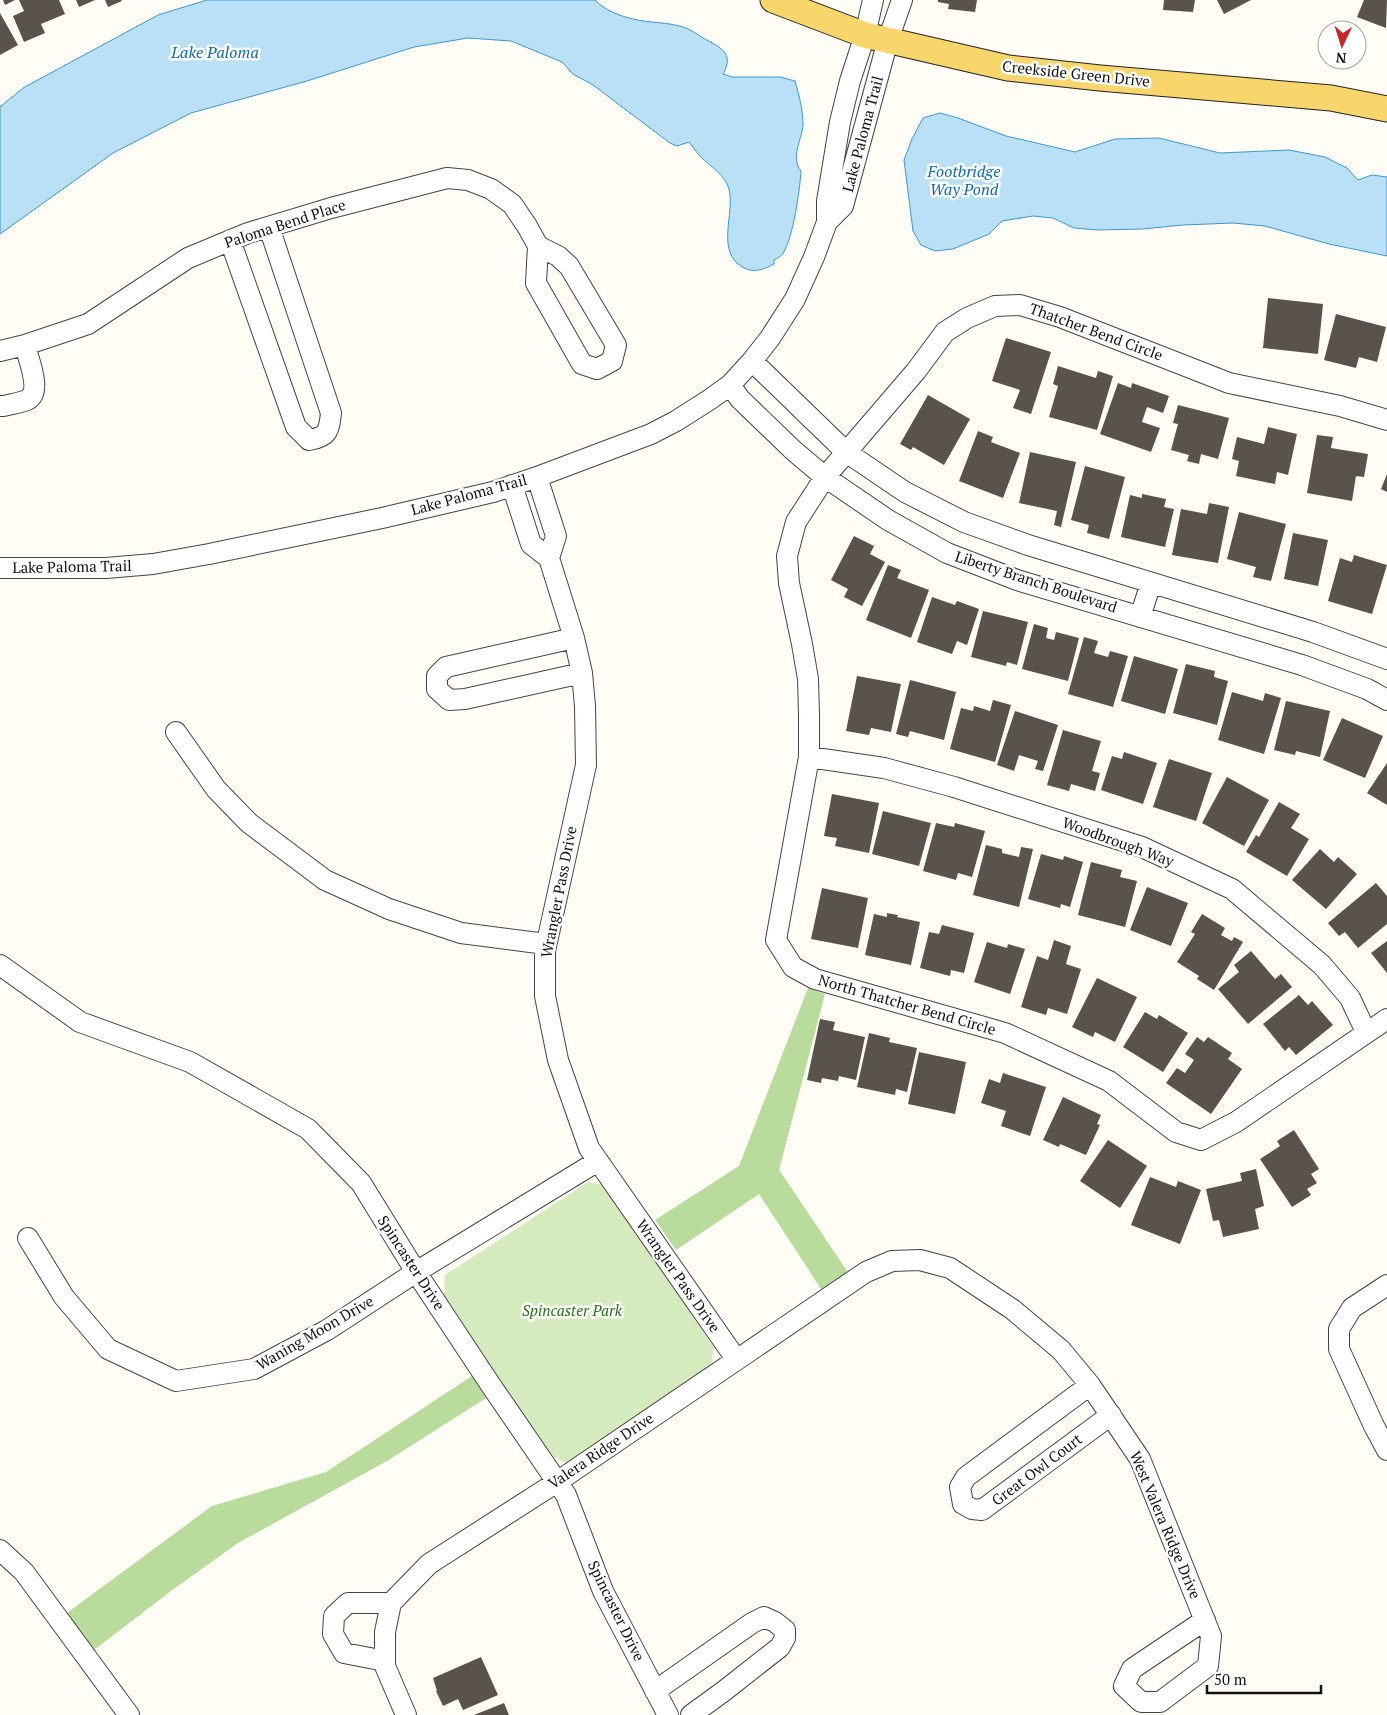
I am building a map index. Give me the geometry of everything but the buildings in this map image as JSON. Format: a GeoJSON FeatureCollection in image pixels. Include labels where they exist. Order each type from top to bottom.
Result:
{"type":"FeatureCollection","features":[{"type":"Feature","properties":{"kind":"main road","name":"Creekside Green Drive"},"geometry":{"type":"LineString","coordinates":[[774,0],[876,38],[1008,68],[1331,98],[1387,108]]}},
{"type":"Feature","properties":{"kind":"street"},"geometry":{"type":"LineString","coordinates":[[873,0],[876,38]]}},
{"type":"Feature","properties":{"kind":"street"},"geometry":{"type":"LineString","coordinates":[[876,38],[902,0]]}},
{"type":"Feature","properties":{"kind":"street","name":"Lake Paloma Trail"},"geometry":{"type":"LineString","coordinates":[[0,568],[106,568],[153,564],[382,518],[493,492],[651,434],[676,421],[730,385],[770,338],[795,298],[827,222],[827,201],[840,122],[856,58],[876,38]]}},
{"type":"Feature","properties":{"kind":"street","name":"Paloma Bend Place"},"geometry":{"type":"LineString","coordinates":[[0,351],[25,345],[88,324],[188,258],[230,240],[269,226],[331,208],[447,178],[468,180],[491,189],[512,204],[528,226],[538,246]]}},
{"type":"Feature","properties":{"kind":"street"},"geometry":{"type":"LineString","coordinates":[[230,240],[296,427],[310,440],[321,438],[330,429],[331,413],[269,226]]}},
{"type":"Feature","properties":{"kind":"street"},"geometry":{"type":"LineString","coordinates":[[538,246],[558,256],[569,266],[616,345],[612,362],[597,368],[582,364],[536,283],[538,246]]}},
{"type":"Feature","properties":{"kind":"street","name":"Thatcher Bend Circle"},"geometry":{"type":"LineString","coordinates":[[836,465],[916,371],[945,332],[967,318],[995,306],[1020,305],[1060,317],[1229,383],[1340,406],[1387,420]]}},
{"type":"Feature","properties":{"kind":"street"},"geometry":{"type":"LineString","coordinates":[[0,406],[28,399],[34,393],[35,384],[25,345]]}},
{"type":"Feature","properties":{"kind":"street","name":"Liberty Branch Boulevard"},"geometry":{"type":"LineString","coordinates":[[752,361],[836,465],[888,520],[947,553],[1017,580],[1302,665],[1368,690],[1387,700]]}},
{"type":"Feature","properties":{"kind":"street","name":"Liberty Branch Boulevard"},"geometry":{"type":"LineString","coordinates":[[730,385],[740,399],[794,452],[836,465],[906,492],[964,522],[1028,545],[1313,632],[1387,660]]}},
{"type":"Feature","properties":{"kind":"street","name":"North Thatcher Bend Circle"},"geometry":{"type":"LineString","coordinates":[[836,465],[796,522],[787,556],[789,583],[808,679],[809,714],[809,757],[776,940],[793,967],[815,979],[1004,1034],[1109,1081],[1176,1132],[1201,1140],[1236,1122],[1387,1019]]}},
{"type":"Feature","properties":{"kind":"street"},"geometry":{"type":"LineString","coordinates":[[512,485],[531,544],[549,558],[556,536],[536,477]]}},
{"type":"Feature","properties":{"kind":"street","name":"Wrangler Pass Drive"},"geometry":{"type":"LineString","coordinates":[[549,558],[574,638],[582,673],[586,706],[586,765],[545,951],[545,996],[558,1060],[589,1148],[736,1360]]}},
{"type":"Feature","properties":{"kind":"street"},"geometry":{"type":"LineString","coordinates":[[1140,616],[1151,583]]}},
{"type":"Feature","properties":{"kind":"street"},"geometry":{"type":"LineString","coordinates":[[574,638],[446,667],[437,676],[437,689],[449,700],[465,699],[582,673]]}},
{"type":"Feature","properties":{"kind":"street"},"geometry":{"type":"LineString","coordinates":[[176,732],[216,789],[249,822],[325,880],[389,909],[461,933],[546,944]]}},
{"type":"Feature","properties":{"kind":"street","name":"Woodbrough Way"},"geometry":{"type":"LineString","coordinates":[[809,757],[884,768],[954,787],[1142,847],[1232,889],[1322,965],[1350,998],[1366,1032]]}},
{"type":"Feature","properties":{"kind":"street","name":"Spincaster Drive"},"geometry":{"type":"LineString","coordinates":[[0,964],[80,1022],[190,1062],[308,1129],[361,1183],[416,1272],[566,1494],[603,1591],[668,1715]]}},
{"type":"Feature","properties":{"kind":"street","name":"Waning Moon Drive"},"geometry":{"type":"LineString","coordinates":[[28,1238],[64,1296],[108,1349],[176,1381],[254,1369],[326,1330],[416,1272],[598,1161]]}},
{"type":"Feature","properties":{"kind":"street","name":"Valera Ridge Drive"},"geometry":{"type":"LineString","coordinates":[[406,1715],[385,1666],[385,1632],[392,1604],[429,1564],[557,1482],[866,1272],[892,1261],[920,1260]]}},
{"type":"Feature","properties":{"kind":"street","name":"West Valera Ridge Drive"},"geometry":{"type":"LineString","coordinates":[[920,1260],[950,1268],[1012,1309],[1061,1350],[1090,1385],[1140,1460],[1212,1636],[1208,1666],[1160,1702],[1141,1702],[1124,1686],[1132,1669],[1205,1620]]}},
{"type":"Feature","properties":{"kind":"street"},"geometry":{"type":"LineString","coordinates":[[1387,1286],[1352,1308],[1339,1330],[1339,1350],[1387,1450]]}},
{"type":"Feature","properties":{"kind":"street","name":"Great Owl Court"},"geometry":{"type":"LineString","coordinates":[[1090,1385],[966,1477],[960,1487],[963,1504],[972,1509],[982,1510],[1111,1415]]}},
{"type":"Feature","properties":{"kind":"street"},"geometry":{"type":"LineString","coordinates":[[0,1550],[24,1572],[129,1715]]}},
{"type":"Feature","properties":{"kind":"street"},"geometry":{"type":"LineString","coordinates":[[385,1660],[344,1653],[333,1634],[334,1616],[348,1603],[392,1604]]}},
{"type":"Feature","properties":{"kind":"street"},"geometry":{"type":"LineString","coordinates":[[655,1691],[752,1623],[764,1617],[775,1622],[785,1630],[785,1638],[780,1647],[691,1715]]}},
{"type":"Feature","properties":{"kind":"green space"},"geometry":{"type":"Polygon","coordinates":[[[808,988],[825,994],[779,1170],[851,1277],[825,1295],[759,1194],[676,1250],[655,1220],[739,1166],[808,988]]]}},
{"type":"Feature","properties":{"kind":"green space","name":"Spincaster Park"},"geometry":{"type":"Polygon","coordinates":[[[588,1182],[606,1185],[714,1348],[711,1366],[566,1463],[550,1455],[444,1295],[445,1275],[588,1182]]]}},
{"type":"Feature","properties":{"kind":"green space"},"geometry":{"type":"Polygon","coordinates":[[[472,1376],[486,1398],[387,1461],[238,1543],[94,1650],[67,1613],[212,1506],[326,1472],[472,1376]]]}},
{"type":"Feature","properties":{"kind":"water","name":"Lake Paloma"},"geometry":{"type":"Polygon","coordinates":[[[207,0],[595,0],[608,10],[623,16],[671,24],[691,30],[724,51],[727,61],[723,74],[732,77],[780,77],[795,81],[803,119],[797,154],[798,166],[801,171],[795,214],[787,246],[782,255],[774,260],[774,264],[765,268],[750,270],[741,266],[729,251],[730,199],[727,184],[721,175],[701,157],[689,142],[677,146],[670,143],[593,85],[573,74],[562,62],[511,41],[468,38],[414,47],[307,81],[191,113],[113,153],[0,234],[0,107],[23,88],[158,15],[207,0]]]}},
{"type":"Feature","properties":{"kind":"water","name":"Footbridge Way Pond"},"geometry":{"type":"Polygon","coordinates":[[[940,113],[1006,136],[1075,152],[1115,139],[1159,138],[1220,153],[1289,150],[1325,157],[1347,168],[1358,180],[1372,175],[1387,177],[1387,256],[1329,244],[1265,226],[1233,223],[1098,230],[1074,228],[1053,218],[1033,216],[1002,221],[989,234],[953,249],[935,251],[921,245],[913,231],[904,160],[923,118],[940,113]]]}}]}
